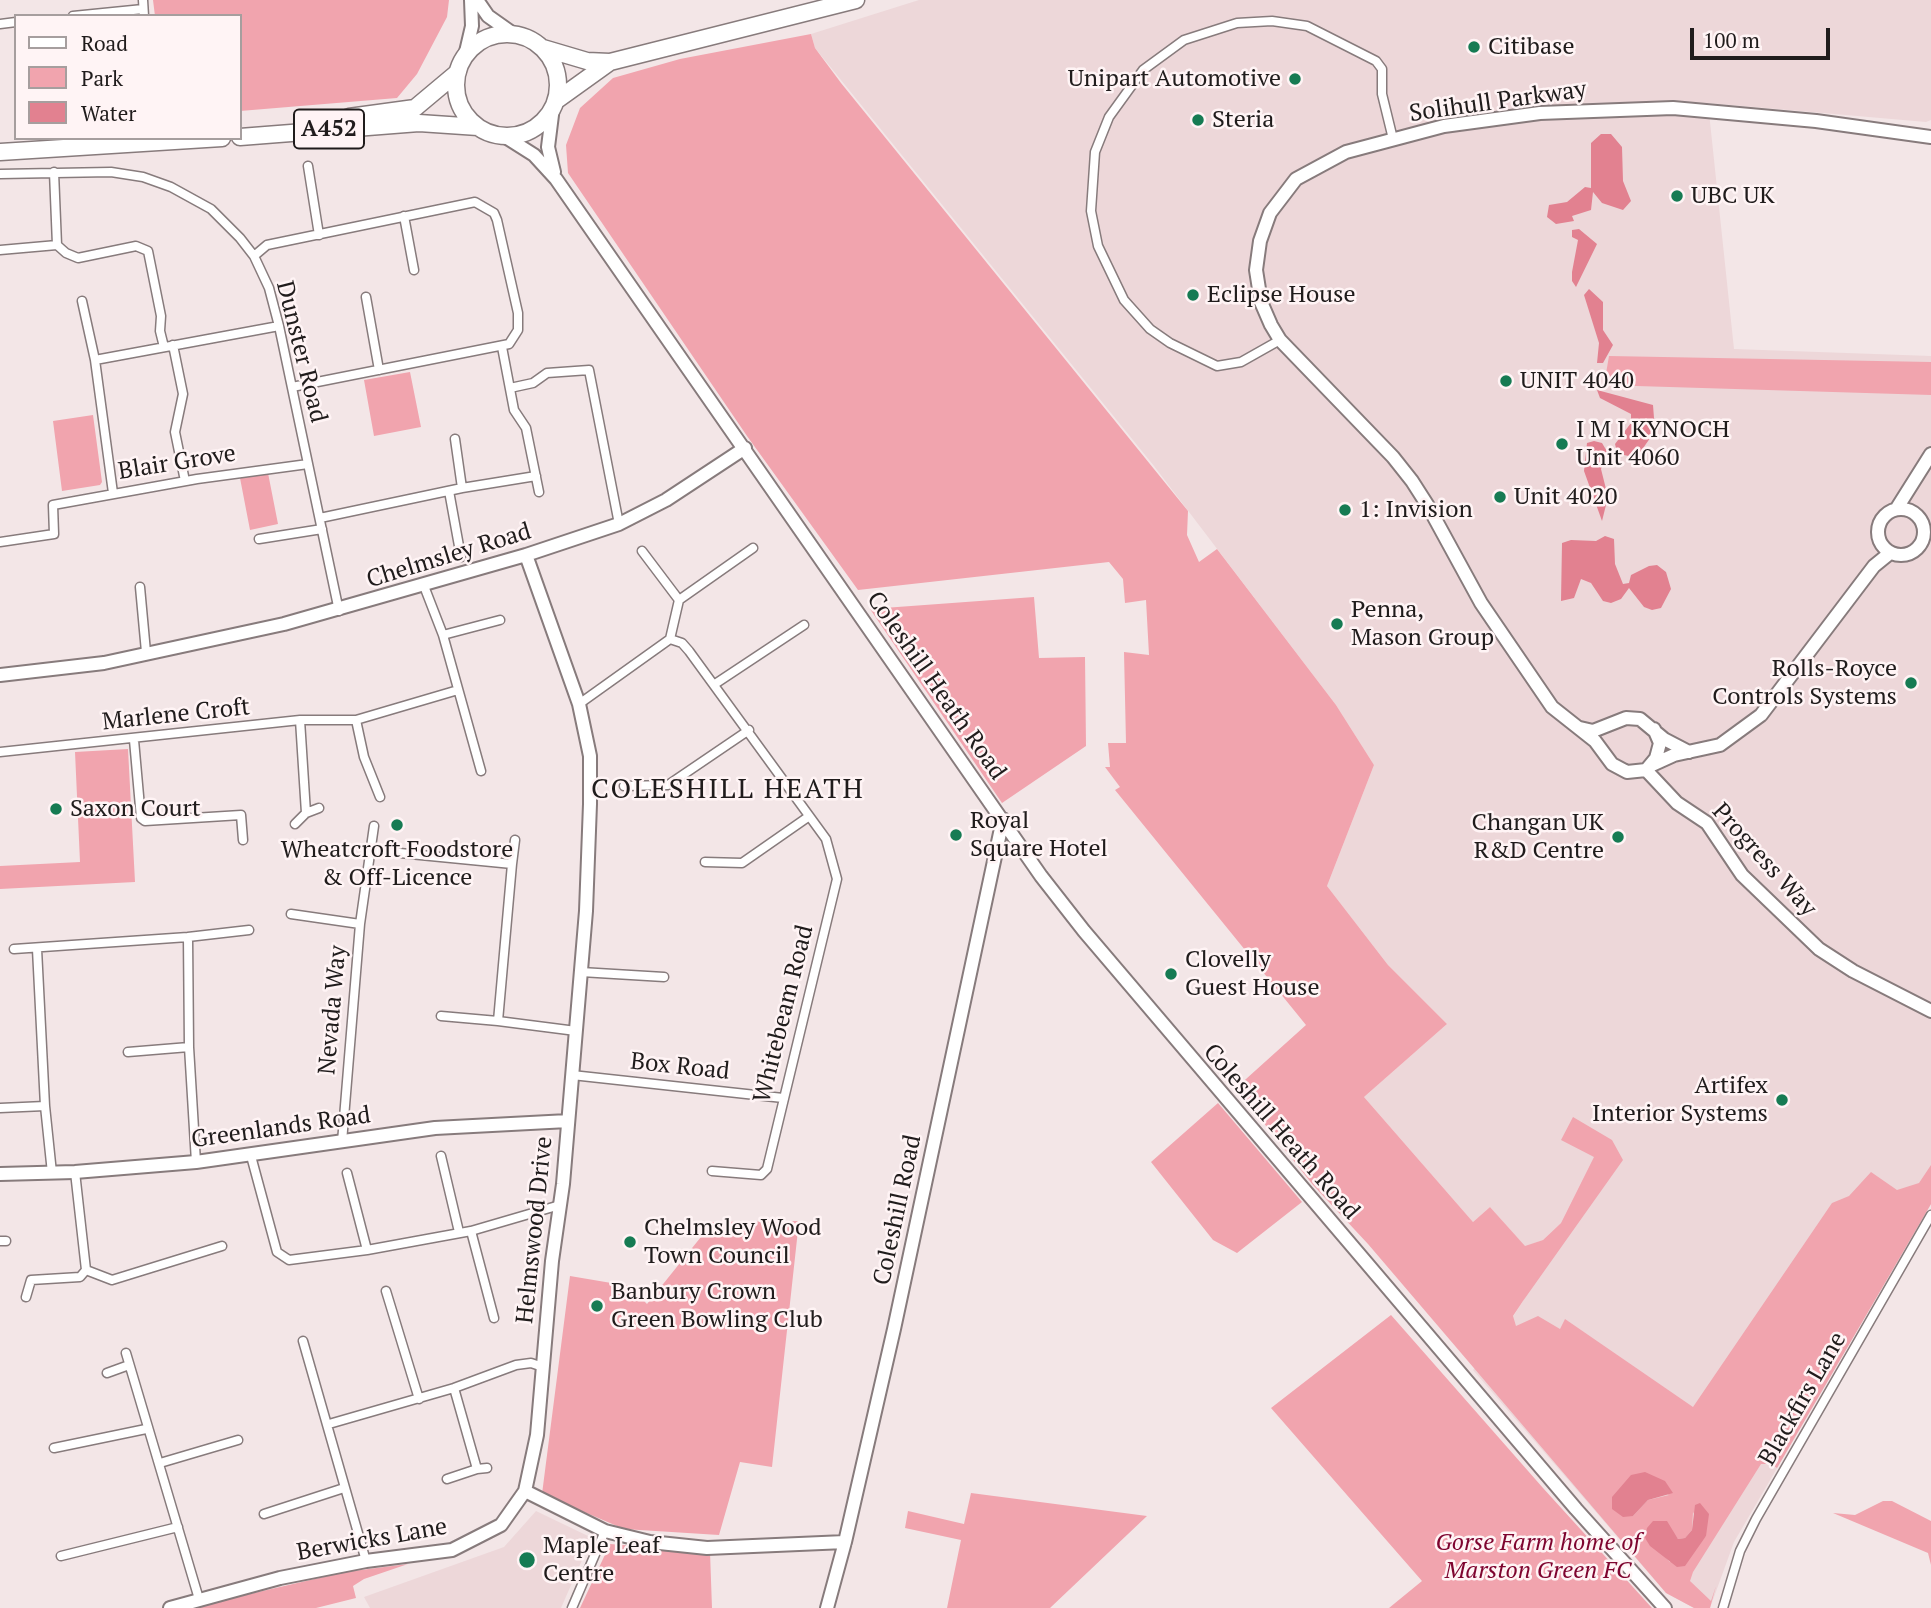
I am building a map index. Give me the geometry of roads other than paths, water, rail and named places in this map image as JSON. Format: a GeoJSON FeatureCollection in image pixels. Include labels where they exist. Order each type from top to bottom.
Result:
{"type":"FeatureCollection","features":[{"type":"Feature","properties":{"kind":"highway"},"geometry":{"type":"LineString","coordinates":[[610,62],[555,104],[533,129],[504,136],[478,127],[462,108],[456,84],[461,64],[485,38],[512,33],[543,48],[587,61],[610,62],[856,0]]}},
{"type":"Feature","properties":{"kind":"highway"},"geometry":{"type":"LineString","coordinates":[[543,48],[557,72],[555,104]]}},
{"type":"Feature","properties":{"kind":"highway","name":"A452"},"geometry":{"type":"LineString","coordinates":[[242,128],[399,113],[425,103],[461,64]]}},
{"type":"Feature","properties":{"kind":"highway","name":"A452"},"geometry":{"type":"LineString","coordinates":[[242,137],[419,123],[478,127]]}},
{"type":"Feature","properties":{"kind":"highway"},"geometry":{"type":"LineString","coordinates":[[0,142],[42,140]]}},
{"type":"Feature","properties":{"kind":"highway"},"geometry":{"type":"LineString","coordinates":[[0,152],[190,140]]}},
{"type":"Feature","properties":{"kind":"street"},"geometry":{"type":"LineString","coordinates":[[461,64],[472,26],[471,0]]}},
{"type":"Feature","properties":{"kind":"street"},"geometry":{"type":"LineString","coordinates":[[477,0],[488,16],[512,33]]}},
{"type":"Feature","properties":{"kind":"street"},"geometry":{"type":"LineString","coordinates":[[90,14],[143,8]]}},
{"type":"Feature","properties":{"kind":"street"},"geometry":{"type":"LineString","coordinates":[[1280,340],[1241,362],[1217,366],[1170,343],[1150,328],[1124,300],[1098,246],[1091,211],[1095,152],[1109,117],[1143,70],[1184,40],[1237,23],[1272,21],[1307,26],[1376,61],[1382,69],[1382,94],[1393,139]]}},
{"type":"Feature","properties":{"kind":"street","name":"Coleshill Heath Road"},"geometry":{"type":"LineString","coordinates":[[555,104],[548,146],[556,179]]}},
{"type":"Feature","properties":{"kind":"street","name":"Solihull Parkway"},"geometry":{"type":"LineString","coordinates":[[1605,752],[1580,728],[1552,707],[1481,604],[1429,506],[1393,457],[1280,340],[1261,302],[1256,270],[1259,241],[1270,213],[1287,188],[1308,170],[1346,152],[1444,126],[1540,113],[1674,108],[1929,134]]}},
{"type":"Feature","properties":{"kind":"street","name":"Coleshill Heath Road"},"geometry":{"type":"LineString","coordinates":[[504,136],[534,155],[556,179],[1041,876],[1156,1018],[1576,1509],[1665,1608]]}},
{"type":"Feature","properties":{"kind":"street"},"geometry":{"type":"LineString","coordinates":[[308,166],[319,234]]}},
{"type":"Feature","properties":{"kind":"street"},"geometry":{"type":"LineString","coordinates":[[54,172],[57,245],[66,253],[78,258],[136,246],[148,251],[161,316],[160,331],[168,346],[183,394],[175,432],[185,481]]}},
{"type":"Feature","properties":{"kind":"street","name":"Dunster Road"},"geometry":{"type":"LineString","coordinates":[[0,174],[111,172],[143,177],[170,187],[211,209],[254,256],[268,288],[279,326],[339,611]]}},
{"type":"Feature","properties":{"kind":"street"},"geometry":{"type":"LineString","coordinates":[[254,256],[267,245],[475,202],[494,213],[518,313],[518,330],[514,339],[502,347],[292,387]]}},
{"type":"Feature","properties":{"kind":"street"},"geometry":{"type":"LineString","coordinates":[[404,216],[414,270]]}},
{"type":"Feature","properties":{"kind":"street"},"geometry":{"type":"LineString","coordinates":[[0,250],[57,245]]}},
{"type":"Feature","properties":{"kind":"street"},"geometry":{"type":"LineString","coordinates":[[366,297],[379,370]]}},
{"type":"Feature","properties":{"kind":"street"},"geometry":{"type":"LineString","coordinates":[[82,301],[94,360],[113,493]]}},
{"type":"Feature","properties":{"kind":"street"},"geometry":{"type":"LineString","coordinates":[[94,360],[279,326]]}},
{"type":"Feature","properties":{"kind":"street"},"geometry":{"type":"LineString","coordinates":[[502,347],[514,410],[526,428],[539,492]]}},
{"type":"Feature","properties":{"kind":"street"},"geometry":{"type":"LineString","coordinates":[[510,388],[533,383],[547,373],[589,370],[619,524]]}},
{"type":"Feature","properties":{"kind":"street"},"geometry":{"type":"LineString","coordinates":[[455,439],[462,488]]}},
{"type":"Feature","properties":{"kind":"street","name":"Chelmsley Road"},"geometry":{"type":"LineString","coordinates":[[0,675],[104,663],[339,611],[526,555],[619,524],[666,500],[745,448]]}},
{"type":"Feature","properties":{"kind":"street"},"geometry":{"type":"LineString","coordinates":[[1912,487],[1916,514],[1924,527],[1922,542],[1911,553],[1886,549],[1877,535],[1880,522],[1886,513],[1897,508],[1931,454]]}},
{"type":"Feature","properties":{"kind":"street","name":"Blair Grove"},"geometry":{"type":"LineString","coordinates":[[0,542],[54,534],[53,505],[185,481],[308,464]]}},
{"type":"Feature","properties":{"kind":"street"},"geometry":{"type":"LineString","coordinates":[[320,518],[462,488],[536,476]]}},
{"type":"Feature","properties":{"kind":"street"},"geometry":{"type":"LineString","coordinates":[[449,491],[461,557]]}},
{"type":"Feature","properties":{"kind":"street"},"geometry":{"type":"LineString","coordinates":[[1897,508],[1916,514]]}},
{"type":"Feature","properties":{"kind":"street"},"geometry":{"type":"LineString","coordinates":[[259,539],[322,529]]}},
{"type":"Feature","properties":{"kind":"street"},"geometry":{"type":"LineString","coordinates":[[579,704],[670,639],[679,600],[753,548]]}},
{"type":"Feature","properties":{"kind":"street"},"geometry":{"type":"LineString","coordinates":[[1617,722],[1605,738],[1605,752],[1619,769],[1636,773],[1674,755],[1720,745],[1761,715],[1811,653],[1886,549]]}},
{"type":"Feature","properties":{"kind":"street"},"geometry":{"type":"LineString","coordinates":[[642,551],[679,600]]}},
{"type":"Feature","properties":{"kind":"street","name":"Helmswood Drive"},"geometry":{"type":"LineString","coordinates":[[525,1491],[537,1435],[568,1121],[581,972],[590,765],[579,704],[526,555]]}},
{"type":"Feature","properties":{"kind":"street"},"geometry":{"type":"LineString","coordinates":[[424,586],[443,635],[481,771]]}},
{"type":"Feature","properties":{"kind":"street"},"geometry":{"type":"LineString","coordinates":[[140,587],[146,652]]}},
{"type":"Feature","properties":{"kind":"street"},"geometry":{"type":"LineString","coordinates":[[443,635],[500,620]]}},
{"type":"Feature","properties":{"kind":"street"},"geometry":{"type":"LineString","coordinates":[[715,684],[804,625]]}},
{"type":"Feature","properties":{"kind":"street","name":"Whitebeam Road"},"geometry":{"type":"LineString","coordinates":[[670,639],[682,643],[715,684],[826,839],[837,879],[766,1172],[761,1175],[712,1171]]}},
{"type":"Feature","properties":{"kind":"street","name":"Marlene Croft"},"geometry":{"type":"LineString","coordinates":[[0,752],[134,740],[300,720],[356,720],[458,690]]}},
{"type":"Feature","properties":{"kind":"street"},"geometry":{"type":"LineString","coordinates":[[1580,728],[1594,731],[1626,719],[1640,719],[1671,743],[1691,752]]}},
{"type":"Feature","properties":{"kind":"street"},"geometry":{"type":"LineString","coordinates":[[300,720],[306,813]]}},
{"type":"Feature","properties":{"kind":"street"},"geometry":{"type":"LineString","coordinates":[[356,720],[364,757],[380,797]]}},
{"type":"Feature","properties":{"kind":"street"},"geometry":{"type":"LineString","coordinates":[[1649,767],[1659,751],[1654,729]]}},
{"type":"Feature","properties":{"kind":"street"},"geometry":{"type":"LineString","coordinates":[[624,786],[668,785],[749,730]]}},
{"type":"Feature","properties":{"kind":"street"},"geometry":{"type":"LineString","coordinates":[[134,740],[141,818],[156,821],[241,815]]}},
{"type":"Feature","properties":{"kind":"street","name":"Progress Way"},"geometry":{"type":"LineString","coordinates":[[1649,767],[1676,803],[1707,823],[1742,874],[1819,949],[1853,971],[1931,1011]]}},
{"type":"Feature","properties":{"kind":"street"},"geometry":{"type":"LineString","coordinates":[[239,805],[243,840]]}},
{"type":"Feature","properties":{"kind":"street"},"geometry":{"type":"LineString","coordinates":[[295,824],[306,813],[319,808]]}},
{"type":"Feature","properties":{"kind":"street"},"geometry":{"type":"LineString","coordinates":[[705,862],[742,863],[808,817]]}},
{"type":"Feature","properties":{"kind":"street","name":"Coleshill Road"},"geometry":{"type":"LineString","coordinates":[[827,1608],[845,1542],[1003,819]]}},
{"type":"Feature","properties":{"kind":"street","name":"Nevada Way"},"geometry":{"type":"LineString","coordinates":[[342,1142],[360,923],[374,826]]}},
{"type":"Feature","properties":{"kind":"street"},"geometry":{"type":"LineString","coordinates":[[498,1021],[515,839]]}},
{"type":"Feature","properties":{"kind":"street"},"geometry":{"type":"LineString","coordinates":[[369,850],[512,864]]}},
{"type":"Feature","properties":{"kind":"street","name":"Nevada Way"},"geometry":{"type":"LineString","coordinates":[[291,914],[360,923]]}},
{"type":"Feature","properties":{"kind":"street"},"geometry":{"type":"LineString","coordinates":[[15,949],[249,930]]}},
{"type":"Feature","properties":{"kind":"street"},"geometry":{"type":"LineString","coordinates":[[188,937],[189,1048],[196,1162]]}},
{"type":"Feature","properties":{"kind":"street"},"geometry":{"type":"LineString","coordinates":[[37,949],[45,1106],[52,1173]]}},
{"type":"Feature","properties":{"kind":"street"},"geometry":{"type":"LineString","coordinates":[[581,972],[664,977]]}},
{"type":"Feature","properties":{"kind":"street"},"geometry":{"type":"LineString","coordinates":[[441,1016],[576,1031]]}},
{"type":"Feature","properties":{"kind":"street"},"geometry":{"type":"LineString","coordinates":[[128,1052],[189,1048]]}},
{"type":"Feature","properties":{"kind":"street","name":"Box Road"},"geometry":{"type":"LineString","coordinates":[[572,1075],[783,1098]]}},
{"type":"Feature","properties":{"kind":"street"},"geometry":{"type":"LineString","coordinates":[[0,1108],[45,1106]]}},
{"type":"Feature","properties":{"kind":"street","name":"Greenlands Road"},"geometry":{"type":"LineString","coordinates":[[0,1174],[75,1172],[196,1162],[435,1128],[568,1121]]}},
{"type":"Feature","properties":{"kind":"street"},"geometry":{"type":"LineString","coordinates":[[251,1156],[277,1252],[289,1261],[367,1251],[471,1231],[560,1205]]}},
{"type":"Feature","properties":{"kind":"street"},"geometry":{"type":"LineString","coordinates":[[441,1156],[459,1232]]}},
{"type":"Feature","properties":{"kind":"street"},"geometry":{"type":"LineString","coordinates":[[75,1172],[86,1270]]}},
{"type":"Feature","properties":{"kind":"street"},"geometry":{"type":"LineString","coordinates":[[347,1173],[367,1251]]}},
{"type":"Feature","properties":{"kind":"street","name":"Blackfirs Lane"},"geometry":{"type":"LineString","coordinates":[[1723,1608],[1741,1550],[1756,1519],[1931,1215]]}},
{"type":"Feature","properties":{"kind":"street"},"geometry":{"type":"LineString","coordinates":[[471,1231],[494,1318]]}},
{"type":"Feature","properties":{"kind":"street"},"geometry":{"type":"LineString","coordinates":[[86,1270],[113,1280],[222,1246]]}},
{"type":"Feature","properties":{"kind":"street"},"geometry":{"type":"LineString","coordinates":[[26,1297],[31,1280],[80,1276],[86,1270]]}},
{"type":"Feature","properties":{"kind":"street"},"geometry":{"type":"LineString","coordinates":[[386,1291],[419,1399]]}},
{"type":"Feature","properties":{"kind":"street"},"geometry":{"type":"LineString","coordinates":[[303,1341],[329,1424],[344,1488],[366,1561]]}},
{"type":"Feature","properties":{"kind":"street"},"geometry":{"type":"LineString","coordinates":[[126,1353],[146,1429],[160,1463],[199,1600]]}},
{"type":"Feature","properties":{"kind":"street"},"geometry":{"type":"LineString","coordinates":[[329,1424],[454,1388],[516,1365],[531,1363],[543,1367]]}},
{"type":"Feature","properties":{"kind":"street"},"geometry":{"type":"LineString","coordinates":[[107,1373],[129,1365]]}},
{"type":"Feature","properties":{"kind":"street"},"geometry":{"type":"LineString","coordinates":[[454,1388],[477,1469]]}},
{"type":"Feature","properties":{"kind":"street"},"geometry":{"type":"LineString","coordinates":[[54,1447],[146,1429]]}},
{"type":"Feature","properties":{"kind":"street"},"geometry":{"type":"LineString","coordinates":[[160,1463],[238,1440]]}},
{"type":"Feature","properties":{"kind":"street"},"geometry":{"type":"LineString","coordinates":[[447,1479],[487,1468]]}},
{"type":"Feature","properties":{"kind":"street"},"geometry":{"type":"LineString","coordinates":[[264,1514],[344,1488]]}},
{"type":"Feature","properties":{"kind":"street"},"geometry":{"type":"LineString","coordinates":[[525,1491],[605,1531],[650,1542],[707,1548],[845,1542]]}},
{"type":"Feature","properties":{"kind":"street","name":"Berwicks Lane"},"geometry":{"type":"LineString","coordinates":[[170,1608],[280,1578],[366,1561],[452,1550],[501,1525],[525,1491]]}},
{"type":"Feature","properties":{"kind":"street"},"geometry":{"type":"LineString","coordinates":[[61,1556],[178,1527]]}},
{"type":"Feature","properties":{"kind":"street"},"geometry":{"type":"LineString","coordinates":[[572,1608],[605,1531]]}},
{"type":"Feature","properties":{"kind":"water"},"geometry":{"type":"Polygon","coordinates":[[[1601,134],[1611,134],[1622,147],[1623,181],[1631,201],[1623,210],[1602,203],[1593,192],[1591,210],[1572,216],[1574,221],[1556,224],[1547,217],[1549,205],[1567,202],[1585,187],[1591,188],[1591,143],[1601,134]]]}},
{"type":"Feature","properties":{"kind":"water"},"geometry":{"type":"Polygon","coordinates":[[[1579,229],[1597,244],[1576,287],[1572,281],[1572,272],[1578,240],[1572,237],[1572,230],[1579,229]]]}},
{"type":"Feature","properties":{"kind":"water"},"geometry":{"type":"Polygon","coordinates":[[[1589,289],[1603,302],[1603,330],[1613,345],[1603,363],[1597,363],[1599,343],[1584,295],[1589,289]]]}},
{"type":"Feature","properties":{"kind":"water"},"geometry":{"type":"Polygon","coordinates":[[[1597,390],[1653,405],[1655,431],[1639,454],[1633,457],[1624,455],[1616,448],[1615,444],[1631,423],[1631,414],[1600,398],[1597,390]]]}},
{"type":"Feature","properties":{"kind":"water"},"geometry":{"type":"Polygon","coordinates":[[[1587,443],[1602,443],[1608,453],[1601,469],[1608,497],[1602,521],[1584,471],[1587,443]]]}},
{"type":"Feature","properties":{"kind":"water"},"geometry":{"type":"Polygon","coordinates":[[[1605,536],[1614,539],[1615,564],[1623,584],[1629,583],[1631,575],[1649,566],[1657,565],[1666,572],[1671,589],[1661,608],[1652,610],[1644,607],[1629,588],[1621,599],[1611,603],[1603,601],[1591,583],[1581,579],[1574,598],[1561,601],[1562,543],[1571,540],[1596,541],[1605,536]]]}},
{"type":"Feature","properties":{"kind":"water"},"geometry":{"type":"Polygon","coordinates":[[[1645,1472],[1665,1481],[1673,1493],[1648,1500],[1633,1516],[1623,1517],[1612,1509],[1612,1497],[1631,1475],[1645,1472]]]}},
{"type":"Feature","properties":{"kind":"water"},"geometry":{"type":"Polygon","coordinates":[[[1700,1503],[1709,1514],[1706,1536],[1685,1566],[1677,1567],[1650,1546],[1645,1538],[1647,1528],[1653,1521],[1667,1521],[1678,1539],[1685,1538],[1692,1530],[1695,1505],[1700,1503]]]}},
{"type":"Feature","properties":{"kind":"place","name":"Citibase"},"geometry":{"type":"Point","coordinates":[1474,47]}},
{"type":"Feature","properties":{"kind":"place","name":"Unipart Automotive"},"geometry":{"type":"Point","coordinates":[1295,79]}},
{"type":"Feature","properties":{"kind":"place","name":"Steria"},"geometry":{"type":"Point","coordinates":[1198,120]}},
{"type":"Feature","properties":{"kind":"place","name":"UBC UK"},"geometry":{"type":"Point","coordinates":[1677,196]}},
{"type":"Feature","properties":{"kind":"place","name":"Eclipse House"},"geometry":{"type":"Point","coordinates":[1193,295]}},
{"type":"Feature","properties":{"kind":"place","name":"UNIT 4040"},"geometry":{"type":"Point","coordinates":[1506,381]}},
{"type":"Feature","properties":{"kind":"place","name":"I M I KYNOCH Unit 4060"},"geometry":{"type":"Point","coordinates":[1562,444]}},
{"type":"Feature","properties":{"kind":"place","name":"Unit 4020"},"geometry":{"type":"Point","coordinates":[1500,497]}},
{"type":"Feature","properties":{"kind":"place","name":"1: Invision"},"geometry":{"type":"Point","coordinates":[1345,510]}},
{"type":"Feature","properties":{"kind":"place","name":"Penna, Mason Group"},"geometry":{"type":"Point","coordinates":[1337,624]}},
{"type":"Feature","properties":{"kind":"place","name":"Rolls-Royce Controls Systems"},"geometry":{"type":"Point","coordinates":[1911,683]}},
{"type":"Feature","properties":{"kind":"place","name":"Saxon Court"},"geometry":{"type":"Point","coordinates":[56,809]}},
{"type":"Feature","properties":{"kind":"place","name":"Wheatcroft Foodstore & Off-Licence"},"geometry":{"type":"Point","coordinates":[397,825]}},
{"type":"Feature","properties":{"kind":"place","name":"Royal Square Hotel"},"geometry":{"type":"Point","coordinates":[956,835]}},
{"type":"Feature","properties":{"kind":"place","name":"Changan UK R&D Centre"},"geometry":{"type":"Point","coordinates":[1618,837]}},
{"type":"Feature","properties":{"kind":"place","name":"Clovelly Guest House"},"geometry":{"type":"Point","coordinates":[1171,974]}},
{"type":"Feature","properties":{"kind":"place","name":"Artifex Interior Systems"},"geometry":{"type":"Point","coordinates":[1782,1100]}},
{"type":"Feature","properties":{"kind":"place","name":"Chelmsley Wood Town Council"},"geometry":{"type":"Point","coordinates":[630,1242]}},
{"type":"Feature","properties":{"kind":"place","name":"Banbury Crown Green Bowling Club"},"geometry":{"type":"Point","coordinates":[597,1306]}},
{"type":"Feature","properties":{"kind":"place","name":"Maple Leaf Centre"},"geometry":{"type":"Point","coordinates":[527,1560]}},
{"type":"Feature","properties":{"kind":"district","name":"COLESHILL HEATH"},"geometry":{"type":"Point","coordinates":[728,790]}},
{"type":"Feature","properties":{"kind":"park label","name":"Gorse Farm home of Marston Green FC"},"geometry":{"type":"Point","coordinates":[1538,1557]}}]}
